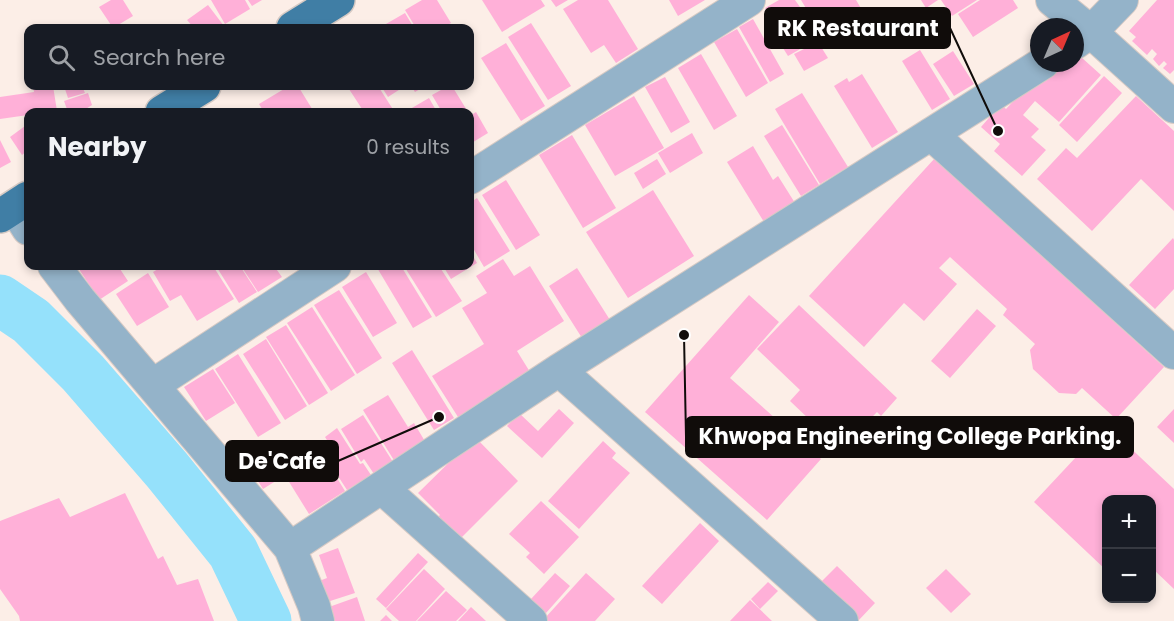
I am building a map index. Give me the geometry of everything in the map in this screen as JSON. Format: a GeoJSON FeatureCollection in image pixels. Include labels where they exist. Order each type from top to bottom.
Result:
{"type":"FeatureCollection","features":[{"type":"Feature","properties":{"kind":"main road"},"geometry":{"type":"LineString","coordinates":[[299,24],[338,0]]}},
{"type":"Feature","properties":{"kind":"main road"},"geometry":{"type":"LineString","coordinates":[[168,108],[198,90]]}},
{"type":"Feature","properties":{"kind":"street"},"geometry":{"type":"LineString","coordinates":[[474,175],[749,0]]}},
{"type":"Feature","properties":{"kind":"street"},"geometry":{"type":"LineString","coordinates":[[1053,0],[1067,18]]}},
{"type":"Feature","properties":{"kind":"street"},"geometry":{"type":"LineString","coordinates":[[1084,37],[1122,0]]}},
{"type":"Feature","properties":{"kind":"street"},"geometry":{"type":"LineString","coordinates":[[1084,39],[1174,106]]}},
{"type":"Feature","properties":{"kind":"street"},"geometry":{"type":"LineString","coordinates":[[290,548],[559,370],[1030,71]]}},
{"type":"Feature","properties":{"kind":"street"},"geometry":{"type":"LineString","coordinates":[[931,134],[1174,354]]}},
{"type":"Feature","properties":{"kind":"street"},"geometry":{"type":"LineString","coordinates":[[57,270],[290,548],[318,621]]}},
{"type":"Feature","properties":{"kind":"street"},"geometry":{"type":"LineString","coordinates":[[153,386],[329,270]]}},
{"type":"Feature","properties":{"kind":"street"},"geometry":{"type":"LineString","coordinates":[[559,370],[842,621]]}},
{"type":"Feature","properties":{"kind":"street"},"geometry":{"type":"LineString","coordinates":[[381,488],[531,621]]}},
{"type":"Feature","properties":{"kind":"building"},"geometry":{"type":"Polygon","coordinates":[[[111,0],[123,0],[133,16],[120,24],[110,24],[99,7],[111,0]]]}},
{"type":"Feature","properties":{"kind":"building"},"geometry":{"type":"Polygon","coordinates":[[[211,0],[245,0],[250,9],[225,24],[211,0]]]}},
{"type":"Feature","properties":{"kind":"building"},"geometry":{"type":"Polygon","coordinates":[[[248,0],[262,0],[252,6],[248,0]]]}},
{"type":"Feature","properties":{"kind":"building"},"geometry":{"type":"Polygon","coordinates":[[[422,0],[437,0],[451,23],[414,24],[405,10],[422,0]]]}},
{"type":"Feature","properties":{"kind":"building"},"geometry":{"type":"Polygon","coordinates":[[[482,0],[541,0],[545,6],[502,32],[482,0]]]}},
{"type":"Feature","properties":{"kind":"building"},"geometry":{"type":"Polygon","coordinates":[[[551,0],[568,0],[556,7],[551,0]]]}},
{"type":"Feature","properties":{"kind":"building"},"geometry":{"type":"Polygon","coordinates":[[[578,0],[608,0],[638,49],[616,63],[604,45],[591,53],[563,9],[578,0]]]}},
{"type":"Feature","properties":{"kind":"building"},"geometry":{"type":"Polygon","coordinates":[[[669,0],[705,0],[678,16],[669,0]]]}},
{"type":"Feature","properties":{"kind":"building"},"geometry":{"type":"Polygon","coordinates":[[[779,0],[795,0],[800,7],[774,23],[765,8],[779,0]]]}},
{"type":"Feature","properties":{"kind":"building"},"geometry":{"type":"Polygon","coordinates":[[[801,0],[856,0],[862,10],[821,33],[801,0]]]}},
{"type":"Feature","properties":{"kind":"building"},"geometry":{"type":"Polygon","coordinates":[[[921,0],[938,0],[926,8],[921,0]]]}},
{"type":"Feature","properties":{"kind":"building"},"geometry":{"type":"Polygon","coordinates":[[[941,0],[977,0],[952,16],[941,0]]]}},
{"type":"Feature","properties":{"kind":"building"},"geometry":{"type":"Polygon","coordinates":[[[980,0],[1013,0],[1018,8],[973,37],[958,14],[980,0]]]}},
{"type":"Feature","properties":{"kind":"building"},"geometry":{"type":"Polygon","coordinates":[[[1157,0],[1174,0],[1174,70],[1170,74],[1163,68],[1167,64],[1164,61],[1159,66],[1153,59],[1157,54],[1152,49],[1147,55],[1132,41],[1136,37],[1129,31],[1157,0]]]}},
{"type":"Feature","properties":{"kind":"building"},"geometry":{"type":"Polygon","coordinates":[[[208,5],[222,24],[190,24],[187,20],[208,5]]]}},
{"type":"Feature","properties":{"kind":"building"},"geometry":{"type":"Polygon","coordinates":[[[405,13],[412,24],[386,24],[405,13]]]}},
{"type":"Feature","properties":{"kind":"building"},"geometry":{"type":"Polygon","coordinates":[[[753,19],[784,74],[770,82],[739,27],[753,19]]]}},
{"type":"Feature","properties":{"kind":"building"},"geometry":{"type":"Polygon","coordinates":[[[531,23],[571,86],[548,100],[508,37],[531,23]]]}},
{"type":"Feature","properties":{"kind":"building"},"geometry":{"type":"Polygon","coordinates":[[[802,27],[811,43],[788,56],[778,40],[802,27]]]}},
{"type":"Feature","properties":{"kind":"building"},"geometry":{"type":"Polygon","coordinates":[[[737,29],[768,83],[746,97],[714,42],[737,29]]]}},
{"type":"Feature","properties":{"kind":"building"},"geometry":{"type":"Polygon","coordinates":[[[818,42],[828,58],[804,71],[794,54],[818,42]]]}},
{"type":"Feature","properties":{"kind":"building"},"geometry":{"type":"Polygon","coordinates":[[[506,43],[545,106],[521,121],[481,58],[506,43]]]}},
{"type":"Feature","properties":{"kind":"building"},"geometry":{"type":"Polygon","coordinates":[[[920,50],[950,99],[932,110],[902,61],[920,50]]]}},
{"type":"Feature","properties":{"kind":"building"},"geometry":{"type":"Polygon","coordinates":[[[953,51],[974,84],[954,96],[933,64],[953,51]]]}},
{"type":"Feature","properties":{"kind":"building"},"geometry":{"type":"Polygon","coordinates":[[[701,54],[737,116],[714,130],[678,68],[701,54]]]}},
{"type":"Feature","properties":{"kind":"building"},"geometry":{"type":"Polygon","coordinates":[[[1084,60],[1101,75],[1059,122],[1035,101],[1023,115],[1039,129],[1031,137],[1046,150],[1022,176],[994,151],[1000,144],[981,127],[1001,104],[1006,109],[1025,89],[1055,72],[1084,72],[1084,60]]]}},
{"type":"Feature","properties":{"kind":"building"},"geometry":{"type":"Polygon","coordinates":[[[862,74],[898,132],[872,148],[834,86],[847,78],[849,82],[862,74]]]}},
{"type":"Feature","properties":{"kind":"building"},"geometry":{"type":"Polygon","coordinates":[[[1104,76],[1122,93],[1077,142],[1059,125],[1104,76]]]}},
{"type":"Feature","properties":{"kind":"building"},"geometry":{"type":"Polygon","coordinates":[[[665,77],[690,122],[671,133],[645,87],[665,77]]]}},
{"type":"Feature","properties":{"kind":"building"},"geometry":{"type":"Polygon","coordinates":[[[34,90],[54,90],[57,108],[24,108],[24,116],[0,119],[0,97],[34,92],[34,90]]]}},
{"type":"Feature","properties":{"kind":"building"},"geometry":{"type":"Polygon","coordinates":[[[65,90],[84,90],[85,93],[68,98],[65,90]]]}},
{"type":"Feature","properties":{"kind":"building"},"geometry":{"type":"Polygon","coordinates":[[[282,90],[300,90],[312,108],[262,108],[259,104],[282,90]]]}},
{"type":"Feature","properties":{"kind":"building"},"geometry":{"type":"Polygon","coordinates":[[[350,90],[381,90],[392,108],[361,108],[350,90]]]}},
{"type":"Feature","properties":{"kind":"building"},"geometry":{"type":"Polygon","coordinates":[[[384,90],[399,90],[388,97],[384,90]]]}},
{"type":"Feature","properties":{"kind":"building"},"geometry":{"type":"Polygon","coordinates":[[[441,90],[454,90],[466,108],[440,108],[432,95],[441,90]]]}},
{"type":"Feature","properties":{"kind":"building"},"geometry":{"type":"Polygon","coordinates":[[[88,93],[92,105],[87,108],[67,108],[64,101],[88,93]]]}},
{"type":"Feature","properties":{"kind":"building"},"geometry":{"type":"Polygon","coordinates":[[[802,93],[848,167],[820,184],[775,109],[802,93]]]}},
{"type":"Feature","properties":{"kind":"building"},"geometry":{"type":"Polygon","coordinates":[[[634,96],[664,148],[615,176],[585,125],[634,96]]]}},
{"type":"Feature","properties":{"kind":"building"},"geometry":{"type":"Polygon","coordinates":[[[1136,96],[1174,131],[1174,211],[1141,179],[1092,231],[1037,179],[1066,148],[1077,158],[1136,96]]]}},
{"type":"Feature","properties":{"kind":"building"},"geometry":{"type":"Polygon","coordinates":[[[429,98],[435,108],[412,108],[429,98]]]}},
{"type":"Feature","properties":{"kind":"building"},"geometry":{"type":"Polygon","coordinates":[[[476,112],[488,133],[474,142],[474,113],[476,112]]]}},
{"type":"Feature","properties":{"kind":"building"},"geometry":{"type":"Polygon","coordinates":[[[782,125],[819,185],[801,196],[764,136],[782,125]]]}},
{"type":"Feature","properties":{"kind":"building"},"geometry":{"type":"Polygon","coordinates":[[[24,127],[24,153],[22,155],[10,137],[24,127]]]}},
{"type":"Feature","properties":{"kind":"building"},"geometry":{"type":"Polygon","coordinates":[[[692,133],[703,153],[670,173],[658,153],[692,133]]]}},
{"type":"Feature","properties":{"kind":"building"},"geometry":{"type":"Polygon","coordinates":[[[572,135],[616,208],[583,228],[539,155],[572,135]]]}},
{"type":"Feature","properties":{"kind":"building"},"geometry":{"type":"Polygon","coordinates":[[[0,140],[11,162],[0,168],[0,140]]]}},
{"type":"Feature","properties":{"kind":"building"},"geometry":{"type":"Polygon","coordinates":[[[753,146],[773,180],[778,176],[795,203],[764,222],[727,162],[753,146]]]}},
{"type":"Feature","properties":{"kind":"building"},"geometry":{"type":"Polygon","coordinates":[[[935,158],[1164,367],[1116,419],[1082,388],[1076,394],[1059,393],[1033,369],[1030,350],[1035,344],[1003,315],[1007,309],[950,257],[939,268],[957,284],[924,321],[904,303],[864,347],[809,296],[935,158]]]}},
{"type":"Feature","properties":{"kind":"building"},"geometry":{"type":"Polygon","coordinates":[[[657,159],[666,174],[643,189],[634,173],[657,159]]]}},
{"type":"Feature","properties":{"kind":"building"},"geometry":{"type":"Polygon","coordinates":[[[506,180],[540,235],[516,250],[482,195],[506,180]]]}},
{"type":"Feature","properties":{"kind":"building"},"geometry":{"type":"Polygon","coordinates":[[[653,190],[694,256],[628,298],[586,232],[653,190]]]}},
{"type":"Feature","properties":{"kind":"building"},"geometry":{"type":"Polygon","coordinates":[[[477,198],[510,251],[484,267],[474,250],[474,200],[477,198]]]}},
{"type":"Feature","properties":{"kind":"building"},"geometry":{"type":"Polygon","coordinates":[[[1173,238],[1174,289],[1155,309],[1129,285],[1173,238]]]}},
{"type":"Feature","properties":{"kind":"building"},"geometry":{"type":"Polygon","coordinates":[[[503,259],[514,276],[530,266],[564,321],[517,351],[530,372],[458,417],[432,376],[484,344],[462,308],[487,293],[476,276],[503,259]]]}},
{"type":"Feature","properties":{"kind":"building"},"geometry":{"type":"Polygon","coordinates":[[[577,268],[610,320],[582,338],[549,286],[577,268]]]}},
{"type":"Feature","properties":{"kind":"building"},"geometry":{"type":"Polygon","coordinates":[[[80,270],[121,270],[128,281],[99,300],[80,270]]]}},
{"type":"Feature","properties":{"kind":"building"},"geometry":{"type":"Polygon","coordinates":[[[156,270],[216,270],[234,299],[197,321],[181,295],[170,301],[153,272],[156,270]]]}},
{"type":"Feature","properties":{"kind":"building"},"geometry":{"type":"Polygon","coordinates":[[[218,270],[243,270],[257,292],[239,303],[218,270]]]}},
{"type":"Feature","properties":{"kind":"building"},"geometry":{"type":"Polygon","coordinates":[[[244,270],[277,270],[282,277],[258,292],[244,270]]]}},
{"type":"Feature","properties":{"kind":"building"},"geometry":{"type":"Polygon","coordinates":[[[378,270],[403,270],[432,317],[413,328],[378,270]]]}},
{"type":"Feature","properties":{"kind":"building"},"geometry":{"type":"Polygon","coordinates":[[[407,270],[442,270],[462,301],[436,317],[407,270]]]}},
{"type":"Feature","properties":{"kind":"building"},"geometry":{"type":"Polygon","coordinates":[[[445,270],[466,270],[451,279],[445,270]]]}},
{"type":"Feature","properties":{"kind":"building"},"geometry":{"type":"Polygon","coordinates":[[[366,272],[397,323],[373,337],[342,287],[366,272]]]}},
{"type":"Feature","properties":{"kind":"building"},"geometry":{"type":"Polygon","coordinates":[[[148,273],[169,307],[137,326],[116,294],[148,273]]]}},
{"type":"Feature","properties":{"kind":"building"},"geometry":{"type":"Polygon","coordinates":[[[339,290],[382,358],[357,374],[314,305],[339,290]]]}},
{"type":"Feature","properties":{"kind":"building"},"geometry":{"type":"Polygon","coordinates":[[[749,295],[779,322],[730,378],[821,459],[767,520],[645,412],[749,295]]]}},
{"type":"Feature","properties":{"kind":"building"},"geometry":{"type":"Polygon","coordinates":[[[799,305],[897,398],[881,416],[877,412],[844,446],[813,417],[810,420],[790,401],[800,390],[757,349],[799,305]]]}},
{"type":"Feature","properties":{"kind":"building"},"geometry":{"type":"Polygon","coordinates":[[[312,307],[355,375],[331,391],[287,323],[312,307]]]}},
{"type":"Feature","properties":{"kind":"building"},"geometry":{"type":"Polygon","coordinates":[[[977,309],[996,326],[950,378],[931,361],[977,309]]]}},
{"type":"Feature","properties":{"kind":"building"},"geometry":{"type":"Polygon","coordinates":[[[286,325],[328,393],[309,405],[266,337],[286,325]]]}},
{"type":"Feature","properties":{"kind":"building"},"geometry":{"type":"Polygon","coordinates":[[[266,339],[307,406],[285,420],[243,354],[266,339]]]}},
{"type":"Feature","properties":{"kind":"building"},"geometry":{"type":"Polygon","coordinates":[[[412,350],[454,418],[434,430],[392,363],[412,350]]]}},
{"type":"Feature","properties":{"kind":"building"},"geometry":{"type":"Polygon","coordinates":[[[238,354],[281,423],[258,437],[215,369],[238,354]]]}},
{"type":"Feature","properties":{"kind":"building"},"geometry":{"type":"Polygon","coordinates":[[[213,369],[235,403],[206,421],[184,387],[213,369]]]}},
{"type":"Feature","properties":{"kind":"building"},"geometry":{"type":"Polygon","coordinates":[[[388,395],[408,427],[414,423],[426,443],[395,462],[363,410],[388,395]]]}},
{"type":"Feature","properties":{"kind":"building"},"geometry":{"type":"Polygon","coordinates":[[[559,409],[574,423],[542,458],[507,426],[519,413],[538,431],[559,409]]]}},
{"type":"Feature","properties":{"kind":"building"},"geometry":{"type":"Polygon","coordinates":[[[1174,409],[1174,443],[1157,427],[1174,409]]]}},
{"type":"Feature","properties":{"kind":"building"},"geometry":{"type":"Polygon","coordinates":[[[363,415],[393,462],[374,474],[364,459],[361,462],[341,429],[363,415]]]}},
{"type":"Feature","properties":{"kind":"building"},"geometry":{"type":"Polygon","coordinates":[[[1106,425],[1174,489],[1174,589],[1156,572],[1156,495],[1102,495],[1102,566],[1034,502],[1106,425]]]}},
{"type":"Feature","properties":{"kind":"building"},"geometry":{"type":"Polygon","coordinates":[[[337,428],[360,464],[363,463],[371,475],[347,490],[323,453],[332,448],[325,437],[337,428]]]}},
{"type":"Feature","properties":{"kind":"building"},"geometry":{"type":"Polygon","coordinates":[[[475,437],[518,481],[452,547],[430,524],[440,515],[418,493],[475,437]]]}},
{"type":"Feature","properties":{"kind":"building"},"geometry":{"type":"Polygon","coordinates":[[[603,441],[616,453],[612,458],[630,473],[579,529],[548,501],[603,441]]]}},
{"type":"Feature","properties":{"kind":"building"},"geometry":{"type":"Polygon","coordinates":[[[310,444],[317,455],[263,489],[256,478],[310,444]]]}},
{"type":"Feature","properties":{"kind":"building"},"geometry":{"type":"Polygon","coordinates":[[[322,454],[345,491],[309,514],[286,477],[322,454]]]}},
{"type":"Feature","properties":{"kind":"building"},"geometry":{"type":"Polygon","coordinates":[[[125,493],[158,559],[163,556],[177,585],[198,579],[214,621],[20,621],[19,616],[0,589],[0,521],[59,498],[70,517],[125,493]]]}},
{"type":"Feature","properties":{"kind":"building"},"geometry":{"type":"Polygon","coordinates":[[[541,501],[579,537],[544,574],[526,557],[530,553],[509,534],[541,501]]]}},
{"type":"Feature","properties":{"kind":"building"},"geometry":{"type":"Polygon","coordinates":[[[700,523],[719,541],[662,604],[642,586],[700,523]]]}},
{"type":"Feature","properties":{"kind":"building"},"geometry":{"type":"Polygon","coordinates":[[[338,548],[355,593],[327,602],[319,581],[327,578],[319,555],[338,548]]]}},
{"type":"Feature","properties":{"kind":"building"},"geometry":{"type":"Polygon","coordinates":[[[418,553],[428,562],[386,608],[376,599],[418,553]]]}},
{"type":"Feature","properties":{"kind":"building"},"geometry":{"type":"Polygon","coordinates":[[[837,566],[875,603],[858,621],[819,584],[837,566]]]}},
{"type":"Feature","properties":{"kind":"building"},"geometry":{"type":"Polygon","coordinates":[[[424,569],[445,589],[416,621],[399,621],[386,609],[424,569]]]}},
{"type":"Feature","properties":{"kind":"building"},"geometry":{"type":"Polygon","coordinates":[[[946,569],[971,594],[951,613],[926,588],[946,569]]]}},
{"type":"Feature","properties":{"kind":"building"},"geometry":{"type":"Polygon","coordinates":[[[555,573],[570,586],[546,613],[531,599],[555,573]]]}},
{"type":"Feature","properties":{"kind":"building"},"geometry":{"type":"Polygon","coordinates":[[[586,573],[615,599],[595,621],[548,621],[545,618],[586,573]]]}},
{"type":"Feature","properties":{"kind":"building"},"geometry":{"type":"Polygon","coordinates":[[[768,582],[778,591],[760,609],[751,599],[768,582]]]}},
{"type":"Feature","properties":{"kind":"building"},"geometry":{"type":"Polygon","coordinates":[[[446,591],[467,610],[456,621],[417,621],[446,591]]]}},
{"type":"Feature","properties":{"kind":"building"},"geometry":{"type":"Polygon","coordinates":[[[357,597],[365,621],[334,621],[329,607],[357,597]]]}},
{"type":"Feature","properties":{"kind":"building"},"geometry":{"type":"Polygon","coordinates":[[[750,600],[772,621],[730,621],[750,600]]]}},
{"type":"Feature","properties":{"kind":"building"},"geometry":{"type":"Polygon","coordinates":[[[471,607],[486,621],[458,621],[471,607]]]}},
{"type":"Feature","properties":{"kind":"building"},"geometry":{"type":"Polygon","coordinates":[[[386,615],[392,621],[380,621],[386,615]]]}},
{"type":"Feature","properties":{"kind":"waterway"},"geometry":{"type":"LineString","coordinates":[[0,300],[31,321],[83,373],[167,470],[233,552],[266,621]]}},
{"type":"Feature","properties":{"kind":"place","name":"RK Restaurant"},"geometry":{"type":"Point","coordinates":[998,131]}},
{"type":"Feature","properties":{"kind":"place","name":"Khwopa Engineering College Parking."},"geometry":{"type":"Point","coordinates":[684,335]}},
{"type":"Feature","properties":{"kind":"place","name":"De'Cafe"},"geometry":{"type":"Point","coordinates":[439,417]}}]}
